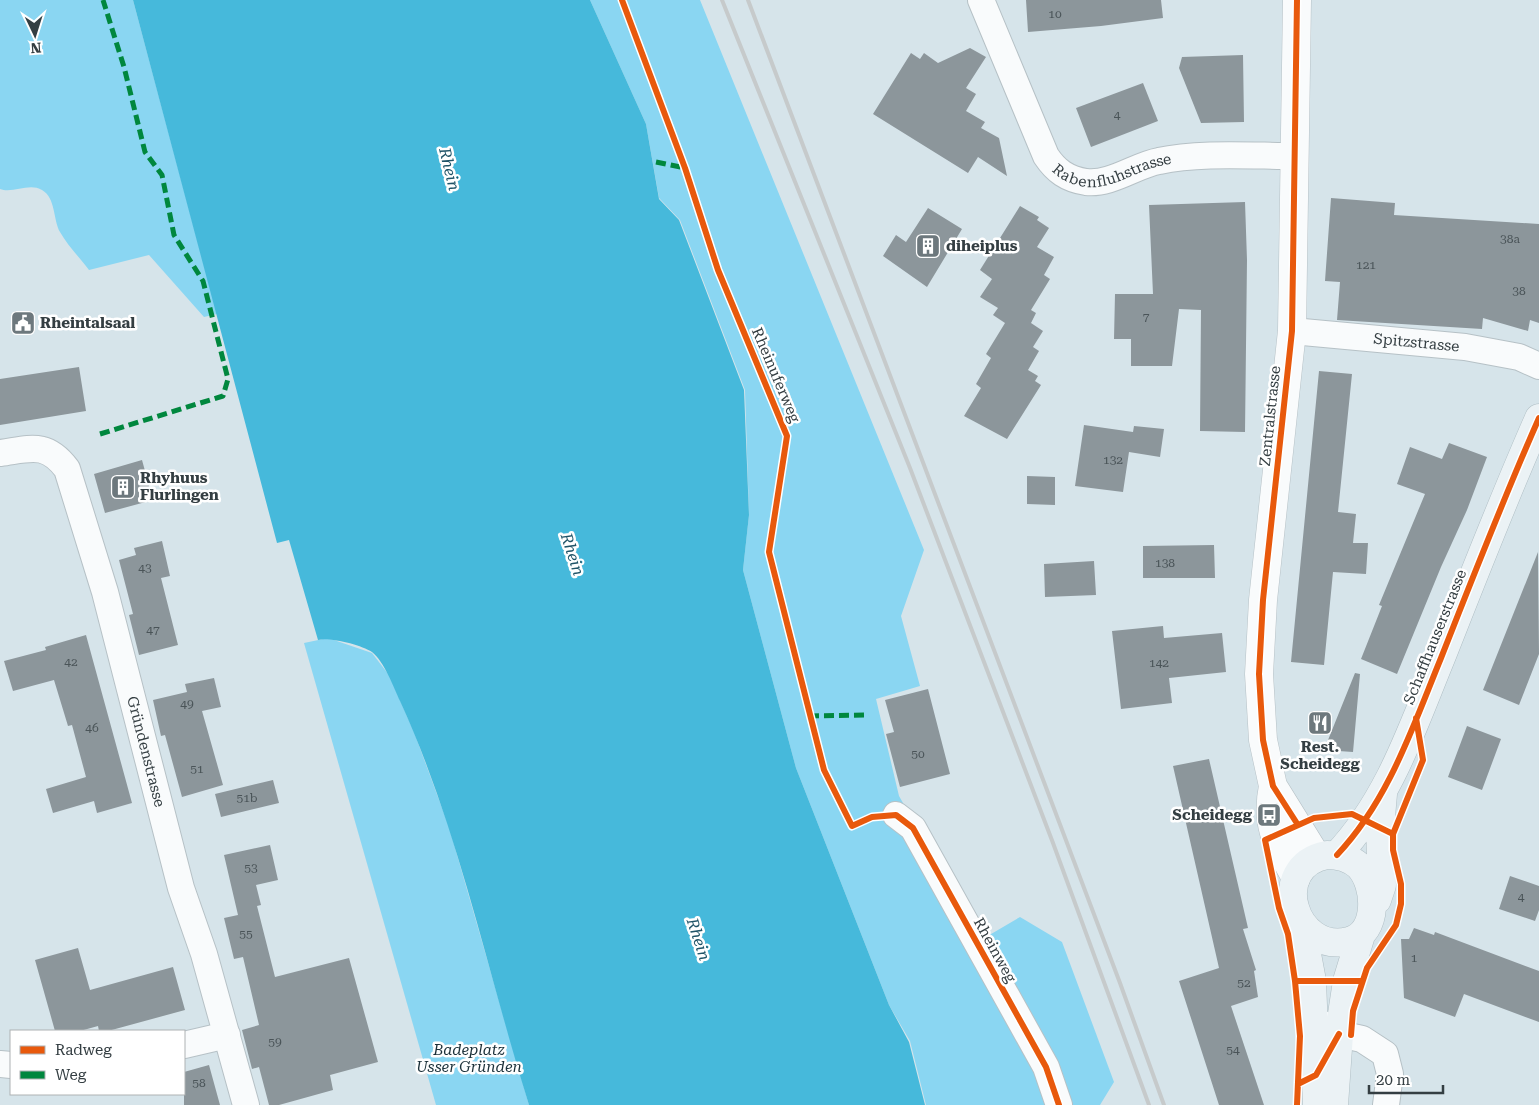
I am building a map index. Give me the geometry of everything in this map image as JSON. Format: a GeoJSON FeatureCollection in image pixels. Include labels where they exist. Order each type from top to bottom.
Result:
{"type":"FeatureCollection","features":[{"type":"Feature","properties":{"kind":"main road","name":"Schaffhauserstrasse"},"geometry":{"type":"LineString","coordinates":[[1372,909],[1382,885],[1380,828],[1384,792],[1422,704],[1494,521],[1539,418]]}},
{"type":"Feature","properties":{"kind":"main road","name":"Schaffhauserstrasse"},"geometry":{"type":"LineString","coordinates":[[1327,856],[1384,792]]}},
{"type":"Feature","properties":{"kind":"main road"},"geometry":{"type":"LineString","coordinates":[[1317,1105],[1312,981],[1301,922],[1293,901],[1296,878],[1302,869],[1327,856],[1349,859],[1359,866],[1366,876],[1371,892],[1372,909],[1370,919],[1361,935],[1347,981],[1339,1034],[1334,1105]]}},
{"type":"Feature","properties":{"kind":"main road"},"geometry":{"type":"LineString","coordinates":[[1301,922],[1310,932],[1328,941],[1352,940],[1361,935]]}},
{"type":"Feature","properties":{"kind":"street","name":"Rabenfluhstrasse"},"geometry":{"type":"LineString","coordinates":[[981,0],[1046,156],[1055,170],[1069,178],[1088,182],[1104,180],[1159,160],[1208,157],[1294,156]]}},
{"type":"Feature","properties":{"kind":"street","name":"Zentralstrasse"},"geometry":{"type":"LineString","coordinates":[[1296,878],[1270,823],[1270,802],[1273,786],[1263,740],[1259,674],[1263,600],[1292,331],[1297,0]]}},
{"type":"Feature","properties":{"kind":"street","name":"Spitzstrasse"},"geometry":{"type":"LineString","coordinates":[[1292,331],[1466,347],[1519,357],[1539,366]]}},
{"type":"Feature","properties":{"kind":"street","name":"Gründenstrasse"},"geometry":{"type":"LineString","coordinates":[[0,453],[36,448],[44,449],[53,454],[67,469],[105,592],[176,870],[204,954],[246,1105]]}},
{"type":"Feature","properties":{"kind":"street","name":"Zentralstrasse"},"geometry":{"type":"LineString","coordinates":[[1273,786],[1327,856]]}},
{"type":"Feature","properties":{"kind":"street","name":"Rheinweg"},"geometry":{"type":"LineString","coordinates":[[896,815],[913,828],[1046,1067],[1059,1105]]}},
{"type":"Feature","properties":{"kind":"street"},"geometry":{"type":"LineString","coordinates":[[1315,1019],[1339,1034],[1362,1039],[1385,1054],[1390,1074],[1386,1105]]}},
{"type":"Feature","properties":{"kind":"street"},"geometry":{"type":"LineString","coordinates":[[185,1045],[227,1035]]}},
{"type":"Feature","properties":{"kind":"green space"},"geometry":{"type":"Polygon","coordinates":[[[0,0],[133,0],[217,314],[204,317],[149,255],[89,270],[60,232],[50,198],[47,194],[42,190],[32,187],[10,190],[0,189],[0,0]]]}},
{"type":"Feature","properties":{"kind":"green space"},"geometry":{"type":"Polygon","coordinates":[[[590,0],[700,0],[924,550],[901,616],[920,686],[876,699],[899,796],[1051,1062],[1066,1105],[926,1105],[910,1041],[889,1005],[796,768],[743,570],[749,515],[745,390],[680,220],[659,198],[646,124],[590,0]]]}},
{"type":"Feature","properties":{"kind":"green space","name":"Badeplatz Usser Gründen"},"geometry":{"type":"Polygon","coordinates":[[[328,638],[372,653],[389,675],[414,732],[449,827],[529,1105],[436,1105],[304,643],[328,638]]]}},
{"type":"Feature","properties":{"kind":"green space"},"geometry":{"type":"Polygon","coordinates":[[[1020,917],[1062,942],[1114,1082],[1100,1105],[1070,1105],[986,937],[1020,917]]]}},
{"type":"Feature","properties":{"kind":"water","name":"Rhein"},"geometry":{"type":"Polygon","coordinates":[[[133,0],[590,0],[646,124],[659,199],[679,220],[744,390],[749,515],[743,570],[796,768],[889,1005],[909,1042],[925,1105],[529,1105],[456,850],[421,750],[392,682],[381,662],[372,652],[345,642],[318,640],[289,540],[277,543],[133,0]]]}},
{"type":"Feature","properties":{"kind":"building"},"geometry":{"type":"Polygon","coordinates":[[[1026,0],[1161,0],[1163,18],[1101,26],[1028,32],[1026,0]]]}},
{"type":"Feature","properties":{"kind":"building"},"geometry":{"type":"Polygon","coordinates":[[[970,48],[986,57],[966,88],[976,94],[966,111],[985,122],[981,128],[999,138],[1007,176],[978,157],[968,173],[873,114],[911,53],[920,59],[924,53],[938,63],[970,48]]]}},
{"type":"Feature","properties":{"kind":"building"},"geometry":{"type":"Polygon","coordinates":[[[1243,55],[1244,122],[1201,123],[1179,68],[1182,57],[1243,55]]]}},
{"type":"Feature","properties":{"kind":"building"},"geometry":{"type":"Polygon","coordinates":[[[1143,83],[1158,121],[1091,147],[1076,108],[1143,83]]]}},
{"type":"Feature","properties":{"kind":"building"},"geometry":{"type":"Polygon","coordinates":[[[1331,198],[1395,203],[1394,215],[1539,224],[1539,323],[1530,320],[1528,331],[1483,318],[1482,329],[1337,320],[1340,282],[1325,281],[1331,198]]]}},
{"type":"Feature","properties":{"kind":"building"},"geometry":{"type":"Polygon","coordinates":[[[1245,202],[1247,260],[1245,432],[1200,431],[1201,310],[1179,309],[1172,366],[1131,366],[1131,339],[1114,339],[1115,294],[1153,294],[1149,205],[1245,202]]]}},
{"type":"Feature","properties":{"kind":"building"},"geometry":{"type":"Polygon","coordinates":[[[1020,206],[1039,217],[1037,220],[1049,228],[1037,247],[1054,257],[1044,275],[1050,279],[1031,310],[1036,313],[1031,323],[1043,331],[1033,347],[1039,351],[1028,370],[1038,376],[1035,381],[1041,385],[1007,439],[964,416],[981,388],[976,384],[991,358],[986,354],[1005,323],[993,315],[998,308],[980,297],[992,279],[980,270],[1020,206]]]}},
{"type":"Feature","properties":{"kind":"building"},"geometry":{"type":"Polygon","coordinates":[[[928,208],[962,229],[927,287],[883,256],[896,235],[906,242],[928,208]]]}},
{"type":"Feature","properties":{"kind":"building"},"geometry":{"type":"Polygon","coordinates":[[[79,367],[86,411],[0,425],[0,379],[79,367]]]}},
{"type":"Feature","properties":{"kind":"building"},"geometry":{"type":"Polygon","coordinates":[[[1319,371],[1352,374],[1338,512],[1356,514],[1353,543],[1368,543],[1366,574],[1333,572],[1324,665],[1291,662],[1319,371]]]}},
{"type":"Feature","properties":{"kind":"building"},"geometry":{"type":"Polygon","coordinates":[[[1084,425],[1133,432],[1134,426],[1164,429],[1160,457],[1129,452],[1123,492],[1075,486],[1084,425]]]}},
{"type":"Feature","properties":{"kind":"building"},"geometry":{"type":"Polygon","coordinates":[[[1449,443],[1487,457],[1467,510],[1441,567],[1397,674],[1361,659],[1382,606],[1379,605],[1425,494],[1397,484],[1410,447],[1442,459],[1449,443]]]}},
{"type":"Feature","properties":{"kind":"building","name":"Rhyhuus Flurlingen"},"geometry":{"type":"Polygon","coordinates":[[[142,460],[153,500],[105,513],[94,474],[142,460]]]}},
{"type":"Feature","properties":{"kind":"building"},"geometry":{"type":"Polygon","coordinates":[[[1027,476],[1055,477],[1055,505],[1027,504],[1027,476]]]}},
{"type":"Feature","properties":{"kind":"building"},"geometry":{"type":"Polygon","coordinates":[[[162,541],[170,576],[161,578],[178,645],[139,655],[129,615],[133,614],[119,560],[136,555],[134,548],[162,541]]]}},
{"type":"Feature","properties":{"kind":"building"},"geometry":{"type":"Polygon","coordinates":[[[1214,545],[1215,578],[1143,578],[1143,546],[1214,545]]]}},
{"type":"Feature","properties":{"kind":"building"},"geometry":{"type":"Polygon","coordinates":[[[1538,552],[1539,654],[1519,705],[1483,690],[1538,552]]]}},
{"type":"Feature","properties":{"kind":"building"},"geometry":{"type":"Polygon","coordinates":[[[1094,561],[1096,595],[1045,597],[1044,564],[1094,561]]]}},
{"type":"Feature","properties":{"kind":"building"},"geometry":{"type":"Polygon","coordinates":[[[1163,626],[1164,638],[1222,633],[1226,672],[1169,678],[1172,703],[1121,709],[1112,631],[1163,626]]]}},
{"type":"Feature","properties":{"kind":"building"},"geometry":{"type":"Polygon","coordinates":[[[86,635],[132,803],[97,813],[94,801],[53,813],[46,789],[86,777],[72,725],[68,726],[54,680],[13,691],[4,661],[46,650],[45,647],[86,635]]]}},
{"type":"Feature","properties":{"kind":"building"},"geometry":{"type":"Polygon","coordinates":[[[1355,673],[1360,674],[1353,752],[1324,750],[1355,673]]]}},
{"type":"Feature","properties":{"kind":"building"},"geometry":{"type":"Polygon","coordinates":[[[214,678],[221,707],[202,711],[223,785],[182,797],[165,735],[161,736],[153,700],[187,692],[185,684],[214,678]]]}},
{"type":"Feature","properties":{"kind":"building"},"geometry":{"type":"Polygon","coordinates":[[[928,689],[950,774],[900,787],[886,734],[894,732],[885,700],[928,689]]]}},
{"type":"Feature","properties":{"kind":"building"},"geometry":{"type":"Polygon","coordinates":[[[1467,726],[1501,739],[1482,790],[1448,777],[1467,726]]]}},
{"type":"Feature","properties":{"kind":"building"},"geometry":{"type":"Polygon","coordinates":[[[1209,759],[1248,928],[1243,929],[1256,970],[1254,971],[1258,997],[1231,1006],[1264,1105],[1219,1105],[1179,981],[1219,968],[1173,766],[1209,759]]]}},
{"type":"Feature","properties":{"kind":"building"},"geometry":{"type":"Polygon","coordinates":[[[273,780],[279,803],[221,817],[215,794],[273,780]]]}},
{"type":"Feature","properties":{"kind":"building"},"geometry":{"type":"Polygon","coordinates":[[[270,845],[278,880],[256,885],[261,905],[257,906],[275,977],[349,958],[378,1062],[330,1075],[333,1090],[279,1105],[269,1105],[259,1067],[252,1069],[242,1030],[259,1025],[243,957],[234,959],[224,918],[238,915],[224,855],[270,845]]]}},
{"type":"Feature","properties":{"kind":"building"},"geometry":{"type":"Polygon","coordinates":[[[1510,876],[1539,886],[1539,910],[1535,921],[1499,909],[1510,876]]]}},
{"type":"Feature","properties":{"kind":"building"},"geometry":{"type":"Polygon","coordinates":[[[1414,928],[1434,935],[1435,932],[1539,971],[1539,1022],[1464,994],[1455,1017],[1404,998],[1401,939],[1409,939],[1414,928]]]}},
{"type":"Feature","properties":{"kind":"building"},"geometry":{"type":"Polygon","coordinates":[[[78,948],[90,990],[173,967],[185,1010],[112,1030],[99,1030],[98,1026],[84,1030],[55,1030],[35,960],[78,948]]]}},
{"type":"Feature","properties":{"kind":"building"},"geometry":{"type":"Polygon","coordinates":[[[209,1065],[220,1105],[184,1105],[185,1072],[209,1065]]]}},
{"type":"Feature","properties":{"kind":"railway"},"geometry":{"type":"LineString","coordinates":[[722,0],[910,468],[1053,843],[1149,1105]]}},
{"type":"Feature","properties":{"kind":"railway"},"geometry":{"type":"LineString","coordinates":[[748,0],[1120,983],[1164,1105]]}},
{"type":"Feature","properties":{"kind":"marked path"},"geometry":{"type":"LineString","coordinates":[[100,434],[223,396],[228,379],[203,281],[174,235],[162,175],[145,152],[124,67],[103,0]]}},
{"type":"Feature","properties":{"kind":"marked path"},"geometry":{"type":"LineString","coordinates":[[656,162],[685,168]]}},
{"type":"Feature","properties":{"kind":"marked path"},"geometry":{"type":"LineString","coordinates":[[809,716],[869,715]]}},
{"type":"Feature","properties":{"kind":"cycle path","name":"Rheinuferweg"},"geometry":{"type":"LineString","coordinates":[[622,0],[685,168],[718,270],[787,436],[769,552],[824,770],[852,826],[872,817],[896,815],[913,828],[1046,1067],[1059,1105]]}},
{"type":"Feature","properties":{"kind":"cycle path"},"geometry":{"type":"LineString","coordinates":[[1297,0],[1292,331],[1263,600],[1259,674],[1263,740],[1273,786],[1298,825]]}},
{"type":"Feature","properties":{"kind":"cycle path"},"geometry":{"type":"LineString","coordinates":[[1337,855],[1371,811],[1410,736],[1501,507],[1539,418]]}},
{"type":"Feature","properties":{"kind":"cycle path"},"geometry":{"type":"LineString","coordinates":[[1351,1035],[1353,1011],[1367,968],[1396,925],[1401,904],[1401,884],[1393,850],[1393,834],[1423,760],[1416,718]]}},
{"type":"Feature","properties":{"kind":"cycle path"},"geometry":{"type":"LineString","coordinates":[[1297,1105],[1300,1036],[1295,981],[1288,934],[1279,908],[1265,840],[1314,818],[1352,814],[1393,834]]}},
{"type":"Feature","properties":{"kind":"cycle path"},"geometry":{"type":"LineString","coordinates":[[1295,981],[1362,981]]}},
{"type":"Feature","properties":{"kind":"cycle path"},"geometry":{"type":"LineString","coordinates":[[1298,1084],[1316,1075],[1339,1034]]}},
{"type":"Feature","properties":{"kind":"place","name":"diheiplus"},"geometry":{"type":"Point","coordinates":[928,246]}},
{"type":"Feature","properties":{"kind":"place","name":"Rheintalsaal"},"geometry":{"type":"Point","coordinates":[23,323]}},
{"type":"Feature","properties":{"kind":"place","name":"Rhyhuus Flurlingen"},"geometry":{"type":"Point","coordinates":[123,487]}},
{"type":"Feature","properties":{"kind":"place","name":"Rest. Scheidegg"},"geometry":{"type":"Point","coordinates":[1320,723]}},
{"type":"Feature","properties":{"kind":"place","name":"Scheidegg"},"geometry":{"type":"Point","coordinates":[1269,815]}}]}
